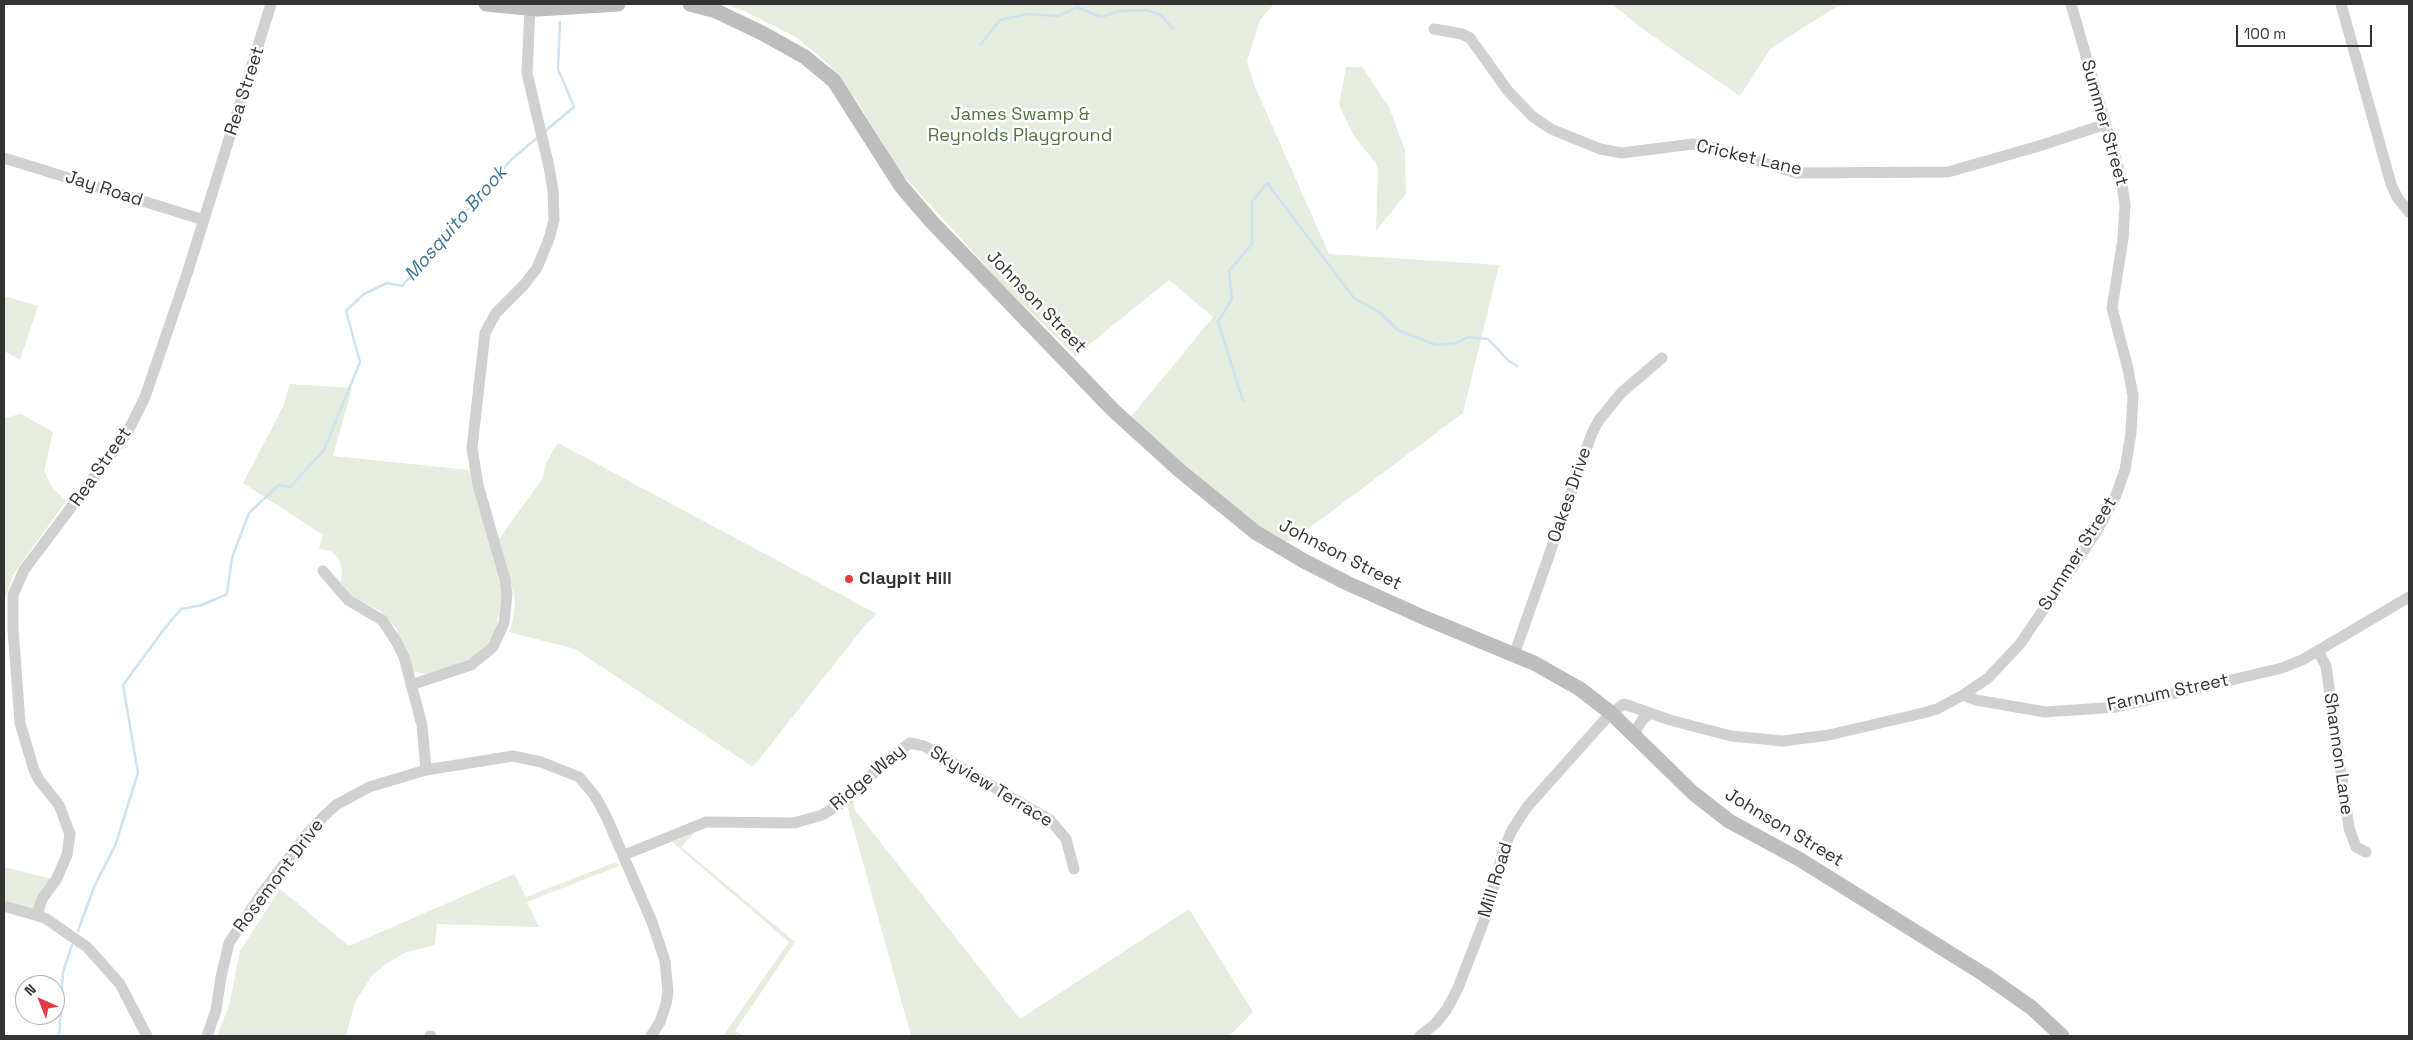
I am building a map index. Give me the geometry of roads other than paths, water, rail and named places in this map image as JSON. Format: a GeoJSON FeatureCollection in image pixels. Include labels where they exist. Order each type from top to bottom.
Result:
{"type":"FeatureCollection","features":[{"type":"Feature","properties":{"kind":"street","name":"Rea Street"},"geometry":{"type":"LineString","coordinates":[[37,915],[42,899],[56,880],[68,855],[70,834],[59,805],[39,780],[34,770],[20,723],[12,629],[13,595],[24,570],[109,458],[136,416],[158,364],[271,4]]}},
{"type":"Feature","properties":{"kind":"street"},"geometry":{"type":"LineString","coordinates":[[486,4],[530,8],[571,8],[618,4]]}},
{"type":"Feature","properties":{"kind":"street","name":"Johnson Street"},"geometry":{"type":"LineString","coordinates":[[690,4],[716,11],[762,33],[804,57],[834,81],[901,186],[931,221],[1113,410],[1178,469],[1255,532],[1304,561],[1347,583],[1534,663],[1580,689],[1611,713],[1693,793],[1729,821],[1799,859],[1984,974],[2032,1008],[2062,1036]]}},
{"type":"Feature","properties":{"kind":"street","name":"Summer Street"},"geometry":{"type":"LineString","coordinates":[[1963,695],[1988,678],[2020,644],[2097,531],[2116,495],[2125,470],[2131,433],[2132,396],[2128,369],[2112,308],[2124,239],[2125,205],[2121,177],[2071,4]]}},
{"type":"Feature","properties":{"kind":"street"},"geometry":{"type":"LineString","coordinates":[[2341,4],[2391,184],[2397,197],[2409,212]]}},
{"type":"Feature","properties":{"kind":"street"},"geometry":{"type":"LineString","coordinates":[[411,685],[471,666],[493,647],[504,624],[508,594],[478,485],[472,448],[485,333],[496,313],[531,277],[549,239],[554,220],[553,190],[527,73],[530,8]]}},
{"type":"Feature","properties":{"kind":"street","name":"Cricket Lane"},"geometry":{"type":"LineString","coordinates":[[1434,29],[1462,34],[1470,38],[1508,91],[1532,116],[1545,125],[1578,141],[1614,152],[1639,152],[1693,144],[1715,148],[1797,172],[1948,172],[2039,146],[2106,124]]}},
{"type":"Feature","properties":{"kind":"street","name":"Jay Road"},"geometry":{"type":"LineString","coordinates":[[4,158],[204,220]]}},
{"type":"Feature","properties":{"kind":"street","name":"Oakes Drive"},"geometry":{"type":"LineString","coordinates":[[1514,655],[1592,433],[1599,420],[1622,392],[1662,358]]}},
{"type":"Feature","properties":{"kind":"street"},"geometry":{"type":"LineString","coordinates":[[323,570],[348,600],[382,620],[390,630],[404,658],[422,725],[426,770]]}},
{"type":"Feature","properties":{"kind":"street","name":"Farnum Street"},"geometry":{"type":"LineString","coordinates":[[1963,695],[1976,700],[2045,712],[2117,708],[2282,668],[2318,651],[2409,597]]}},
{"type":"Feature","properties":{"kind":"street","name":"Shannon Lane"},"geometry":{"type":"LineString","coordinates":[[2318,651],[2326,666],[2349,828],[2356,848],[2366,852]]}},
{"type":"Feature","properties":{"kind":"street"},"geometry":{"type":"LineString","coordinates":[[1611,713],[1624,704],[1731,736],[1784,741],[1829,735],[1923,713],[1938,708],[1963,695]]}},
{"type":"Feature","properties":{"kind":"street","name":"Mill Road"},"geometry":{"type":"LineString","coordinates":[[1420,1036],[1436,1023],[1447,1009],[1458,988],[1487,913],[1504,848],[1512,830],[1533,800],[1611,713]]}},
{"type":"Feature","properties":{"kind":"street"},"geometry":{"type":"LineString","coordinates":[[1633,735],[1636,728],[1650,713]]}},
{"type":"Feature","properties":{"kind":"street","name":"Ridge Way"},"geometry":{"type":"LineString","coordinates":[[624,855],[706,822],[794,824],[822,815],[843,802],[891,757],[910,743]]}},
{"type":"Feature","properties":{"kind":"street","name":"Skyview Terrace"},"geometry":{"type":"LineString","coordinates":[[910,743],[924,746],[1050,820],[1066,839],[1074,869]]}},
{"type":"Feature","properties":{"kind":"street","name":"Rosemont Drive"},"geometry":{"type":"LineString","coordinates":[[207,1036],[216,1010],[229,943],[260,896],[307,834],[336,805],[369,787],[426,770],[513,756],[530,758],[569,772],[578,777],[595,796],[624,855],[666,961],[668,992],[666,1004],[660,1022],[651,1036]]}},
{"type":"Feature","properties":{"kind":"street"},"geometry":{"type":"LineString","coordinates":[[4,906],[37,915],[74,938],[101,961],[120,984],[147,1036]]}},
{"type":"Feature","properties":{"kind":"waterway"},"geometry":{"type":"LineString","coordinates":[[981,44],[1000,20],[1027,14],[1059,16],[1077,7],[1101,17],[1120,11],[1146,10],[1161,15],[1173,29]]}},
{"type":"Feature","properties":{"kind":"waterway","name":"Mosquito Brook"},"geometry":{"type":"LineString","coordinates":[[544,132],[574,107],[558,69],[560,22]]}},
{"type":"Feature","properties":{"kind":"waterway","name":"Mosquito Brook"},"geometry":{"type":"LineString","coordinates":[[78,931],[94,887],[115,846],[138,773],[123,685],[181,609],[202,605],[227,594],[232,558],[249,513],[279,485],[290,487],[324,450],[360,362],[346,311],[364,294],[387,283],[402,286],[511,160],[538,137]]}},
{"type":"Feature","properties":{"kind":"waterway"},"geometry":{"type":"LineString","coordinates":[[1269,184],[1267,183],[1354,298],[1379,312],[1398,330],[1436,345],[1456,343],[1468,337],[1488,339],[1509,361],[1517,366]]}},
{"type":"Feature","properties":{"kind":"waterway"},"geometry":{"type":"LineString","coordinates":[[1243,401],[1218,322],[1232,299],[1229,271],[1252,244],[1252,202],[1267,183]]}},
{"type":"Feature","properties":{"kind":"waterway","name":"Mosquito Brook"},"geometry":{"type":"LineString","coordinates":[[59,1036],[63,972],[72,945]]}},
{"type":"Feature","properties":{"kind":"place","name":"Claypit Hill"},"geometry":{"type":"Point","coordinates":[849,579]}},
{"type":"Feature","properties":{"kind":"park label","name":"James Swamp & Reynolds Playground"},"geometry":{"type":"Point","coordinates":[1020,125]}}]}
